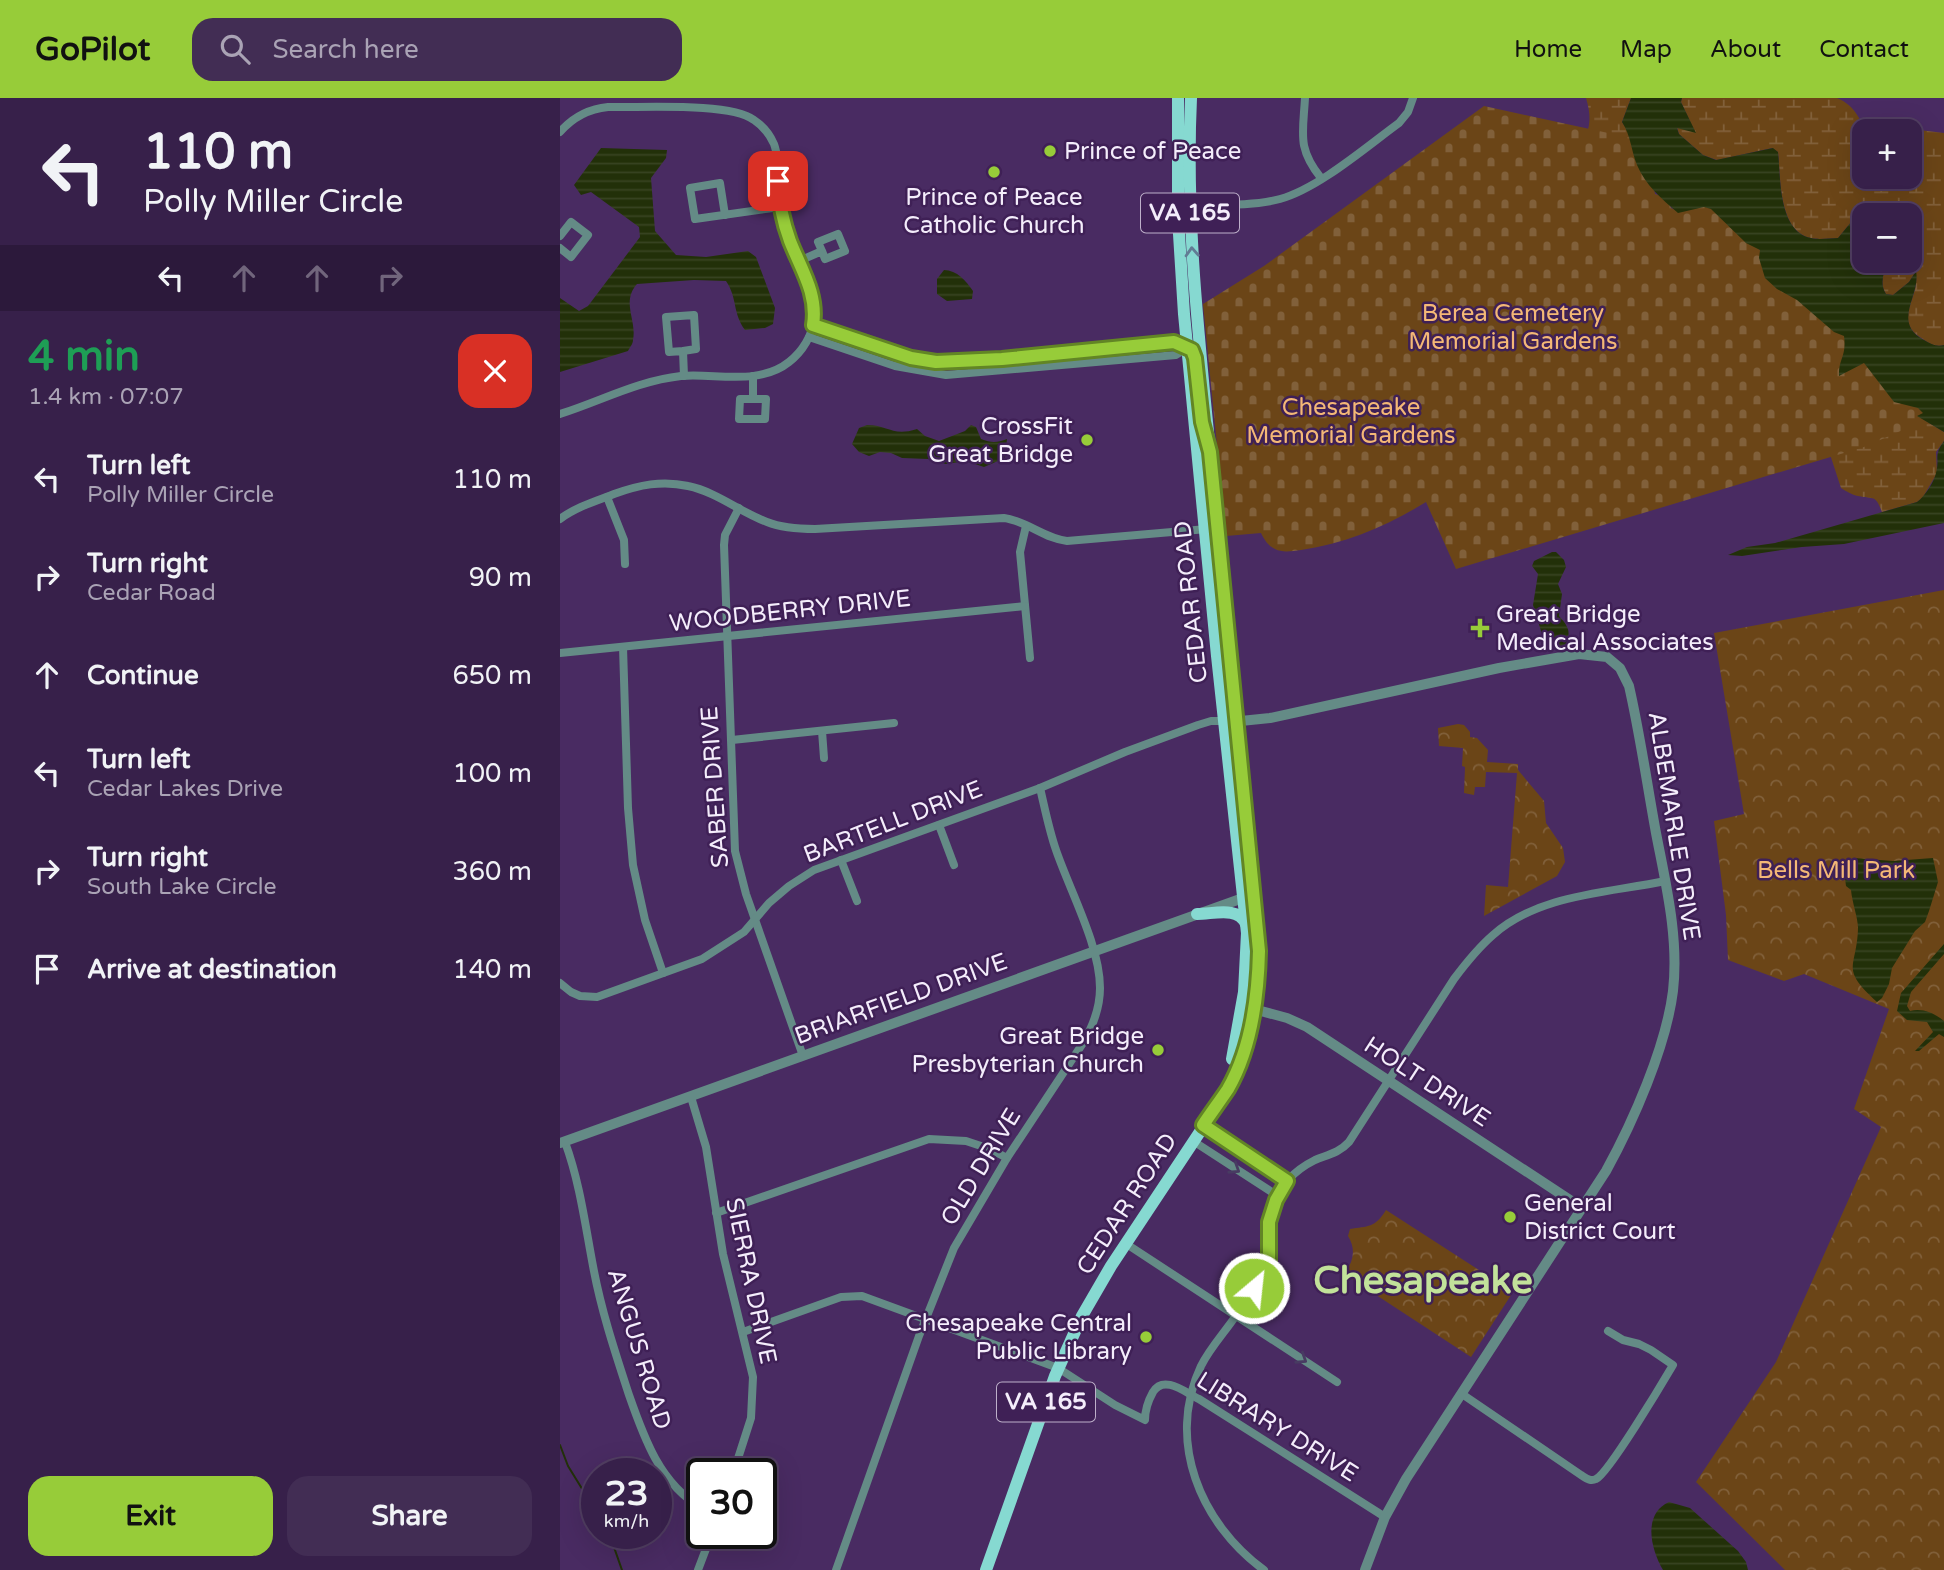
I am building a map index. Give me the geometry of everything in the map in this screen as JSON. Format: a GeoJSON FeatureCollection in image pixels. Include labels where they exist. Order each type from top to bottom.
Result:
{"type":"FeatureCollection","features":[{"type":"Feature","properties":{"kind":"main road","name":"CEDAR ROAD"},"geometry":{"type":"LineString","coordinates":[[1178,98],[1184,205],[1187,348],[1205,528],[1231,722]]}},
{"type":"Feature","properties":{"kind":"main road","name":"CEDAR ROAD"},"geometry":{"type":"LineString","coordinates":[[986,1570],[1058,1368],[1082,1316],[1125,1243],[1220,1099],[1220,1089],[1248,1007],[1259,951],[1249,900],[1231,722],[1218,533],[1184,205],[1191,98]]}},
{"type":"Feature","properties":{"kind":"main road"},"geometry":{"type":"LineString","coordinates":[[1198,320],[1187,348],[1192,350],[1195,358],[1202,422],[1210,452]]}},
{"type":"Feature","properties":{"kind":"main road","name":"CEDAR ROAD"},"geometry":{"type":"LineString","coordinates":[[1248,1007],[1246,924],[1249,900]]}},
{"type":"Feature","properties":{"kind":"main road"},"geometry":{"type":"LineString","coordinates":[[1197,914],[1235,913],[1243,918],[1246,924]]}},
{"type":"Feature","properties":{"kind":"street"},"geometry":{"type":"LineString","coordinates":[[691,98],[691,109]]}},
{"type":"Feature","properties":{"kind":"street"},"geometry":{"type":"LineString","coordinates":[[1305,98],[1304,152],[1308,162],[1321,178]]}},
{"type":"Feature","properties":{"kind":"street"},"geometry":{"type":"LineString","coordinates":[[1184,205],[1254,203],[1296,194],[1399,124],[1408,112],[1412,98]]}},
{"type":"Feature","properties":{"kind":"street"},"geometry":{"type":"LineString","coordinates":[[560,132],[574,118],[598,108],[736,112],[754,120],[762,126],[776,151],[780,206],[789,238],[812,292],[814,306],[813,325],[803,347],[787,364],[774,371],[753,376],[684,376],[639,384],[560,414]]}},
{"type":"Feature","properties":{"kind":"street"},"geometry":{"type":"LineString","coordinates":[[724,215],[720,183],[690,188],[695,219],[724,215],[780,206]]}},
{"type":"Feature","properties":{"kind":"street"},"geometry":{"type":"LineString","coordinates":[[560,248],[571,257],[588,235],[571,222],[561,233]]}},
{"type":"Feature","properties":{"kind":"street"},"geometry":{"type":"LineString","coordinates":[[799,261],[822,251]]}},
{"type":"Feature","properties":{"kind":"street"},"geometry":{"type":"LineString","coordinates":[[694,315],[696,349],[683,351],[669,352],[666,317],[694,315]]}},
{"type":"Feature","properties":{"kind":"street"},"geometry":{"type":"LineString","coordinates":[[813,325],[911,358],[936,362],[1002,359],[1174,342],[1187,348]]}},
{"type":"Feature","properties":{"kind":"street"},"geometry":{"type":"LineString","coordinates":[[809,337],[895,366],[946,375],[1176,355],[1187,348]]}},
{"type":"Feature","properties":{"kind":"street"},"geometry":{"type":"LineString","coordinates":[[683,351],[684,376]]}},
{"type":"Feature","properties":{"kind":"street"},"geometry":{"type":"LineString","coordinates":[[753,376],[753,399]]}},
{"type":"Feature","properties":{"kind":"street"},"geometry":{"type":"LineString","coordinates":[[560,519],[578,508],[643,485],[674,484],[702,490],[767,522],[803,529],[1004,519],[1067,541],[1205,528],[1218,533]]}},
{"type":"Feature","properties":{"kind":"street"},"geometry":{"type":"LineString","coordinates":[[607,497],[624,540],[625,564]]}},
{"type":"Feature","properties":{"kind":"street","name":"SABER DRIVE"},"geometry":{"type":"LineString","coordinates":[[739,508],[724,540],[735,851],[741,878],[803,1056]]}},
{"type":"Feature","properties":{"kind":"street"},"geometry":{"type":"LineString","coordinates":[[1026,526],[1020,552],[1030,658]]}},
{"type":"Feature","properties":{"kind":"street","name":"WOODBERRY DRIVE"},"geometry":{"type":"LineString","coordinates":[[560,653],[1025,606]]}},
{"type":"Feature","properties":{"kind":"street"},"geometry":{"type":"LineString","coordinates":[[623,647],[628,808],[633,865],[645,920],[663,974]]}},
{"type":"Feature","properties":{"kind":"street","name":"ALBEMARLE DRIVE"},"geometry":{"type":"LineString","coordinates":[[1231,722],[1313,709],[1566,656],[1590,654],[1607,657],[1623,672],[1629,685],[1672,917],[1675,956],[1667,1021],[1623,1141],[1419,1458],[1385,1517],[1365,1570]]}},
{"type":"Feature","properties":{"kind":"street","name":"BARTELL DRIVE"},"geometry":{"type":"LineString","coordinates":[[562,988],[580,996],[597,997],[694,963],[721,949],[744,932],[769,903],[814,870],[1040,788],[1198,725],[1211,721],[1231,722]]}},
{"type":"Feature","properties":{"kind":"street"},"geometry":{"type":"LineString","coordinates":[[732,740],[894,723]]}},
{"type":"Feature","properties":{"kind":"street"},"geometry":{"type":"LineString","coordinates":[[822,731],[824,758]]}},
{"type":"Feature","properties":{"kind":"street","name":"OLD DRIVE"},"geometry":{"type":"LineString","coordinates":[[836,1570],[925,1319],[954,1248],[1006,1158],[1092,1028],[1100,993],[1100,976],[1094,952],[1056,849],[1040,788]]}},
{"type":"Feature","properties":{"kind":"street"},"geometry":{"type":"LineString","coordinates":[[939,825],[954,865]]}},
{"type":"Feature","properties":{"kind":"street"},"geometry":{"type":"LineString","coordinates":[[841,860],[857,901]]}},
{"type":"Feature","properties":{"kind":"street"},"geometry":{"type":"LineString","coordinates":[[1264,1570],[1225,1535],[1204,1500],[1186,1444],[1186,1426],[1191,1395],[1204,1360],[1236,1317],[1269,1261],[1269,1222],[1278,1196],[1287,1181],[1302,1167],[1344,1147],[1454,979],[1470,957],[1494,933],[1539,908],[1578,896],[1665,881]]}},
{"type":"Feature","properties":{"kind":"street","name":"BRIARFIELD DRIVE"},"geometry":{"type":"LineString","coordinates":[[563,1142],[1197,914],[1249,900]]}},
{"type":"Feature","properties":{"kind":"street","name":"HOLT DRIVE"},"geometry":{"type":"LineString","coordinates":[[1248,1007],[1287,1018],[1307,1027],[1582,1208]]}},
{"type":"Feature","properties":{"kind":"street","name":"SIERRA DRIVE"},"geometry":{"type":"LineString","coordinates":[[691,1097],[706,1147],[731,1293],[743,1332],[752,1377],[749,1426],[738,1458]]}},
{"type":"Feature","properties":{"kind":"street"},"geometry":{"type":"LineString","coordinates":[[1203,1125],[1287,1181]]}},
{"type":"Feature","properties":{"kind":"street"},"geometry":{"type":"LineString","coordinates":[[716,1213],[929,1139],[966,1141],[1006,1158]]}},
{"type":"Feature","properties":{"kind":"street","name":"ANGUS ROAD"},"geometry":{"type":"LineString","coordinates":[[563,1142],[584,1208],[593,1267],[608,1328],[635,1413],[661,1471],[686,1497]]}},
{"type":"Feature","properties":{"kind":"street"},"geometry":{"type":"LineString","coordinates":[[1193,1142],[1278,1196]]}},
{"type":"Feature","properties":{"kind":"street"},"geometry":{"type":"LineString","coordinates":[[1125,1243],[1335,1381]]}},
{"type":"Feature","properties":{"kind":"street"},"geometry":{"type":"LineString","coordinates":[[743,1332],[842,1297],[862,1296],[1058,1368]]}},
{"type":"Feature","properties":{"kind":"street"},"geometry":{"type":"LineString","coordinates":[[1462,1394],[1581,1475],[1595,1480],[1606,1469],[1673,1365],[1639,1343],[1623,1340],[1608,1331]]}},
{"type":"Feature","properties":{"kind":"street","name":"LIBRARY DRIVE"},"geometry":{"type":"LineString","coordinates":[[1058,1368],[1115,1405],[1145,1420],[1148,1402],[1158,1385],[1171,1385],[1385,1517]]}},
{"type":"Feature","properties":{"kind":"street"},"geometry":{"type":"LineString","coordinates":[[698,1570],[706,1549]]}},
{"type":"Feature","properties":{"kind":"green space"},"geometry":{"type":"Polygon","coordinates":[[[1586,98],[1631,98],[1622,122],[1630,134],[1636,162],[1584,142],[1590,120],[1586,98]]]}},
{"type":"Feature","properties":{"kind":"green space"},"geometry":{"type":"Polygon","coordinates":[[[1682,98],[1837,98],[1850,107],[1860,119],[1852,119],[1852,189],[1922,189],[1922,130],[1944,133],[1944,345],[1928,342],[1914,332],[1909,324],[1915,273],[1922,273],[1922,203],[1852,203],[1852,221],[1838,238],[1811,238],[1792,225],[1787,214],[1783,202],[1778,152],[1772,148],[1717,160],[1703,155],[1679,134],[1677,127],[1695,132],[1681,102],[1682,98]]]}},
{"type":"Feature","properties":{"kind":"green space","name":"Berea Cemetery Memorial Gardens"},"geometry":{"type":"Polygon","coordinates":[[[1484,106],[1645,141],[1655,194],[1667,198],[1671,208],[1681,211],[1709,200],[1914,402],[1932,414],[1864,447],[1456,569],[1426,502],[1366,532],[1301,550],[1275,549],[1261,533],[1226,536],[1203,304],[1264,266],[1484,106]]]}},
{"type":"Feature","properties":{"kind":"green space"},"geometry":{"type":"Polygon","coordinates":[[[1884,273],[1914,273],[1909,282],[1893,295],[1886,294],[1884,273]]]}},
{"type":"Feature","properties":{"kind":"green space"},"geometry":{"type":"Polygon","coordinates":[[[1918,416],[1944,432],[1944,441],[1936,452],[1937,473],[1923,497],[1917,502],[1882,512],[1874,499],[1849,493],[1841,488],[1826,442],[1918,416]]]}},
{"type":"Feature","properties":{"kind":"green space","name":"Bells Mill Park"},"geometry":{"type":"Polygon","coordinates":[[[1944,590],[1944,1570],[1785,1570],[1696,1482],[1776,1362],[1881,1127],[1854,1109],[1889,1009],[1804,974],[1784,981],[1728,960],[1726,915],[1714,821],[1744,814],[1714,633],[1944,590]]]}},
{"type":"Feature","properties":{"kind":"green space"},"geometry":{"type":"Polygon","coordinates":[[[1464,725],[1470,732],[1470,737],[1477,738],[1488,750],[1487,762],[1518,764],[1518,770],[1544,801],[1546,823],[1563,848],[1565,862],[1557,876],[1484,916],[1486,885],[1508,887],[1517,773],[1486,772],[1485,787],[1475,787],[1474,795],[1464,793],[1463,748],[1439,746],[1438,728],[1464,725]]]}},
{"type":"Feature","properties":{"kind":"green space"},"geometry":{"type":"Polygon","coordinates":[[[1386,1210],[1513,1292],[1471,1357],[1344,1274],[1353,1255],[1348,1236],[1350,1229],[1375,1223],[1386,1210]]]}},
{"type":"Feature","properties":{"kind":"shaded area"},"geometry":{"type":"Polygon","coordinates":[[[1631,98],[1682,98],[1681,102],[1696,133],[1677,128],[1679,134],[1703,155],[1716,160],[1773,148],[1778,152],[1783,202],[1792,225],[1800,233],[1814,239],[1838,238],[1852,221],[1852,273],[1884,273],[1884,290],[1886,294],[1893,295],[1916,273],[1908,317],[1914,333],[1931,344],[1944,345],[1944,432],[1917,416],[1923,413],[1918,408],[1894,402],[1864,363],[1839,376],[1844,336],[1834,332],[1797,300],[1777,289],[1765,278],[1759,258],[1760,250],[1746,243],[1711,209],[1704,207],[1678,213],[1654,191],[1637,165],[1622,122],[1631,98]]]}},
{"type":"Feature","properties":{"kind":"shaded area"},"geometry":{"type":"Polygon","coordinates":[[[601,148],[667,150],[666,158],[651,178],[655,231],[676,255],[706,257],[748,251],[756,257],[775,308],[773,324],[765,328],[745,330],[726,281],[637,284],[630,298],[634,333],[628,351],[560,372],[560,298],[579,311],[588,306],[640,237],[639,227],[591,192],[581,195],[574,185],[601,148]]]}},
{"type":"Feature","properties":{"kind":"shaded area"},"geometry":{"type":"Polygon","coordinates":[[[944,270],[957,274],[964,280],[973,291],[972,299],[947,301],[937,294],[937,279],[944,270]]]}},
{"type":"Feature","properties":{"kind":"shaded area"},"geometry":{"type":"Polygon","coordinates":[[[867,425],[902,432],[917,429],[925,436],[939,441],[965,431],[971,425],[976,427],[981,439],[994,442],[1007,439],[1005,458],[984,467],[966,461],[946,464],[928,459],[902,458],[891,453],[880,452],[869,456],[859,452],[852,444],[859,428],[867,425]]]}},
{"type":"Feature","properties":{"kind":"shaded area"},"geometry":{"type":"Polygon","coordinates":[[[1944,441],[1944,523],[1844,544],[1742,556],[1728,555],[1747,547],[1775,543],[1917,502],[1933,480],[1938,454],[1944,441]]]}},
{"type":"Feature","properties":{"kind":"shaded area"},"geometry":{"type":"Polygon","coordinates":[[[1556,552],[1564,560],[1566,567],[1558,584],[1562,594],[1559,616],[1569,632],[1566,644],[1556,648],[1545,644],[1533,605],[1538,574],[1532,566],[1534,561],[1556,552]]]}},
{"type":"Feature","properties":{"kind":"shaded area"},"geometry":{"type":"Polygon","coordinates":[[[1854,858],[1893,861],[1933,858],[1938,882],[1925,922],[1915,931],[1892,968],[1889,984],[1877,1002],[1854,974],[1858,924],[1851,890],[1846,886],[1845,878],[1854,858]]]}},
{"type":"Feature","properties":{"kind":"shaded area"},"geometry":{"type":"Polygon","coordinates":[[[1944,944],[1944,954],[1911,992],[1907,1006],[1910,1011],[1928,1012],[1944,1021],[1944,1037],[1939,1034],[1919,1051],[1915,1051],[1933,1032],[1927,1022],[1907,1020],[1897,1011],[1901,993],[1944,944]]]}},
{"type":"Feature","properties":{"kind":"shaded area"},"geometry":{"type":"Polygon","coordinates":[[[1669,1502],[1690,1508],[1738,1551],[1748,1570],[1663,1570],[1655,1553],[1651,1533],[1655,1515],[1669,1502]]]}},
{"type":"Feature","properties":{"kind":"waterway"},"geometry":{"type":"LineString","coordinates":[[560,1445],[568,1466],[581,1487]]}},
{"type":"Feature","properties":{"kind":"waterway"},"geometry":{"type":"LineString","coordinates":[[615,1549],[622,1570]]}},
{"type":"Feature","properties":{"kind":"place","name":"Prince of Peace"},"geometry":{"type":"Point","coordinates":[1050,151]}},
{"type":"Feature","properties":{"kind":"place","name":"Prince of Peace Catholic Church"},"geometry":{"type":"Point","coordinates":[994,172]}},
{"type":"Feature","properties":{"kind":"place","name":"CrossFit Great Bridge"},"geometry":{"type":"Point","coordinates":[1087,440]}},
{"type":"Feature","properties":{"kind":"place","name":"Great Bridge Medical Associates"},"geometry":{"type":"Point","coordinates":[1480,628]}},
{"type":"Feature","properties":{"kind":"place","name":"Great Bridge Presbyterian Church"},"geometry":{"type":"Point","coordinates":[1158,1050]}},
{"type":"Feature","properties":{"kind":"place","name":"General District Court"},"geometry":{"type":"Point","coordinates":[1510,1217]}},
{"type":"Feature","properties":{"kind":"place","name":"Chesapeake Central Public Library"},"geometry":{"type":"Point","coordinates":[1146,1337]}},
{"type":"Feature","properties":{"kind":"district","name":"Chesapeake"},"geometry":{"type":"Point","coordinates":[1423,1281]}},
{"type":"Feature","properties":{"kind":"route"},"geometry":{"type":"LineString","coordinates":[[778,181],[780,206],[789,238],[812,292],[813,325],[911,358],[936,362],[1002,359],[1174,342],[1192,350],[1202,422],[1210,452],[1259,951],[1253,1013],[1244,1049],[1227,1091],[1203,1125],[1287,1181],[1276,1200],[1269,1222],[1269,1261],[1254,1288]]}},
{"type":"Feature","properties":{"kind":"park label","name":"Chesapeake Memorial Gardens"},"geometry":{"type":"Point","coordinates":[1351,421]}}]}
